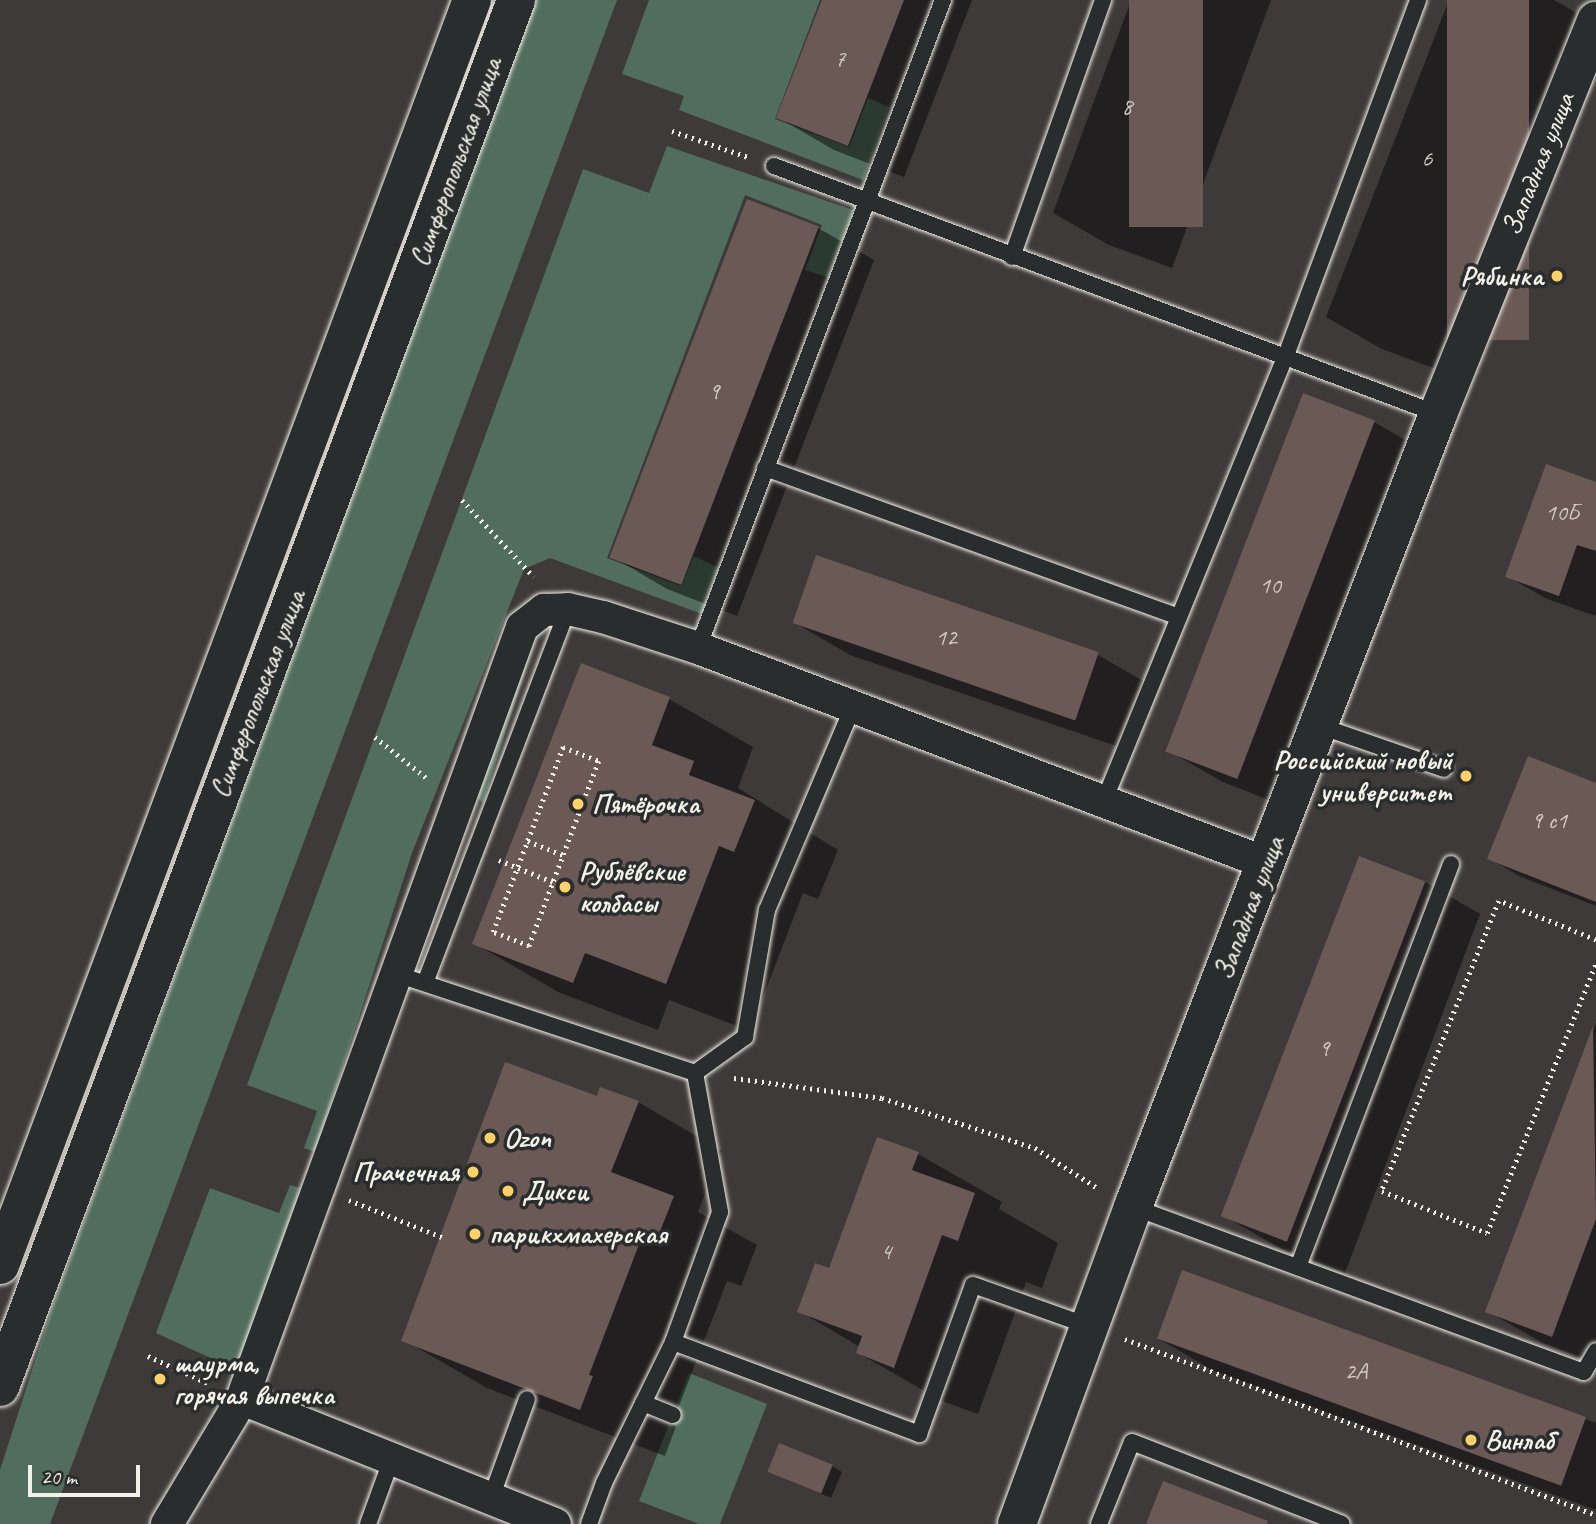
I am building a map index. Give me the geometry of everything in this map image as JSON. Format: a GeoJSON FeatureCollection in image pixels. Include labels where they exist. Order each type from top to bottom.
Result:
{"type":"FeatureCollection","features":[{"type":"Feature","properties":{"kind":"main road","name":"Симферопольская улица"},"geometry":{"type":"LineString","coordinates":[[0,1265],[472,0]]}},
{"type":"Feature","properties":{"kind":"main road","name":"Симферопольская улица"},"geometry":{"type":"LineString","coordinates":[[0,1387],[516,0]]}},
{"type":"Feature","properties":{"kind":"main road","name":"Западная улица"},"geometry":{"type":"LineString","coordinates":[[1017,1524],[1089,1326],[1121,1201],[1266,863],[1438,414],[1596,21]]}},
{"type":"Feature","properties":{"kind":"street"},"geometry":{"type":"LineString","coordinates":[[167,1524],[242,1399],[393,973],[522,627],[544,610],[568,609],[698,648],[1266,863]]}},
{"type":"Feature","properties":{"kind":"street"},"geometry":{"type":"LineString","coordinates":[[242,1399],[555,1524]]}},
{"type":"Feature","properties":{"kind":"lane"},"geometry":{"type":"LineString","coordinates":[[698,648],[943,0]]}},
{"type":"Feature","properties":{"kind":"lane"},"geometry":{"type":"LineString","coordinates":[[1012,257],[1103,0]]}},
{"type":"Feature","properties":{"kind":"lane"},"geometry":{"type":"LineString","coordinates":[[1104,801],[1177,615],[1285,358],[1418,0]]}},
{"type":"Feature","properties":{"kind":"lane"},"geometry":{"type":"LineString","coordinates":[[774,166],[1438,414]]}},
{"type":"Feature","properties":{"kind":"lane"},"geometry":{"type":"LineString","coordinates":[[765,468],[1177,615]]}},
{"type":"Feature","properties":{"kind":"lane"},"geometry":{"type":"LineString","coordinates":[[425,983],[568,609]]}},
{"type":"Feature","properties":{"kind":"lane"},"geometry":{"type":"LineString","coordinates":[[695,1073],[745,1037],[767,910],[853,706]]}},
{"type":"Feature","properties":{"kind":"lane"},"geometry":{"type":"LineString","coordinates":[[1320,726],[1444,769]]}},
{"type":"Feature","properties":{"kind":"lane"},"geometry":{"type":"LineString","coordinates":[[1298,1267],[1451,864]]}},
{"type":"Feature","properties":{"kind":"lane"},"geometry":{"type":"LineString","coordinates":[[393,973],[695,1073]]}},
{"type":"Feature","properties":{"kind":"lane"},"geometry":{"type":"LineString","coordinates":[[589,1524],[673,1342],[719,1212],[695,1073]]}},
{"type":"Feature","properties":{"kind":"lane"},"geometry":{"type":"LineString","coordinates":[[1121,1201],[1584,1371],[1596,1351]]}},
{"type":"Feature","properties":{"kind":"lane"},"geometry":{"type":"LineString","coordinates":[[673,1342],[919,1434],[973,1285],[1089,1326]]}},
{"type":"Feature","properties":{"kind":"lane"},"geometry":{"type":"LineString","coordinates":[[491,1498],[527,1399]]}},
{"type":"Feature","properties":{"kind":"lane"},"geometry":{"type":"LineString","coordinates":[[643,1403],[673,1415]]}},
{"type":"Feature","properties":{"kind":"lane"},"geometry":{"type":"LineString","coordinates":[[1099,1524],[1132,1442],[1342,1524]]}},
{"type":"Feature","properties":{"kind":"lane"},"geometry":{"type":"LineString","coordinates":[[368,1524],[392,1458]]}},
{"type":"Feature","properties":{"kind":"path"},"geometry":{"type":"LineString","coordinates":[[672,131],[774,166]]}},
{"type":"Feature","properties":{"kind":"path"},"geometry":{"type":"LineString","coordinates":[[462,500],[568,609]]}},
{"type":"Feature","properties":{"kind":"path"},"geometry":{"type":"LineString","coordinates":[[563,747],[598,761],[529,946],[493,932],[528,841],[563,747]]}},
{"type":"Feature","properties":{"kind":"path"},"geometry":{"type":"LineString","coordinates":[[528,841],[563,855]]}},
{"type":"Feature","properties":{"kind":"path"},"geometry":{"type":"LineString","coordinates":[[517,868],[553,882]]}},
{"type":"Feature","properties":{"kind":"path"},"geometry":{"type":"LineString","coordinates":[[1596,940],[1499,901],[1382,1191],[1487,1233],[1596,963]]}},
{"type":"Feature","properties":{"kind":"path"},"geometry":{"type":"LineString","coordinates":[[695,1073],[882,1098],[1035,1148],[1121,1201]]}},
{"type":"Feature","properties":{"kind":"path"},"geometry":{"type":"LineString","coordinates":[[323,1174],[350,1201],[442,1237]]}},
{"type":"Feature","properties":{"kind":"path"},"geometry":{"type":"LineString","coordinates":[[1089,1326],[1596,1516]]}},
{"type":"Feature","properties":{"kind":"path"},"geometry":{"type":"LineString","coordinates":[[148,1356],[242,1399]]}},
{"type":"Feature","properties":{"kind":"green space"},"geometry":{"type":"Polygon","coordinates":[[[536,0],[617,0],[50,1524],[0,1524],[0,1470],[52,1308],[536,0]]]}},
{"type":"Feature","properties":{"kind":"green space"},"geometry":{"type":"Polygon","coordinates":[[[649,0],[820,0],[775,119],[849,147],[868,98],[889,107],[863,180],[679,110],[684,96],[622,74],[649,0]]]}},
{"type":"Feature","properties":{"kind":"green space"},"geometry":{"type":"Polygon","coordinates":[[[667,146],[853,210],[830,278],[805,270],[822,225],[745,195],[607,558],[681,586],[694,556],[719,568],[702,614],[550,558],[524,569],[412,853],[315,1152],[304,1148],[317,1111],[247,1085],[583,169],[649,193],[667,146]]]}},
{"type":"Feature","properties":{"kind":"green space"},"geometry":{"type":"Polygon","coordinates":[[[524,639],[535,640],[483,803],[469,790],[524,639]]]}},
{"type":"Feature","properties":{"kind":"green space"},"geometry":{"type":"Polygon","coordinates":[[[290,1185],[301,1188],[237,1370],[156,1333],[210,1188],[279,1213],[290,1185]]]}},
{"type":"Feature","properties":{"kind":"green space"},"geometry":{"type":"Polygon","coordinates":[[[689,1373],[767,1404],[720,1524],[699,1524],[639,1501],[689,1373]]]}},
{"type":"Feature","properties":{"kind":"building"},"geometry":{"type":"Polygon","coordinates":[[[822,0],[904,0],[848,146],[776,118],[822,0]]]}},
{"type":"Feature","properties":{"kind":"building"},"geometry":{"type":"Polygon","coordinates":[[[1129,0],[1203,0],[1203,227],[1129,227],[1129,0]]]}},
{"type":"Feature","properties":{"kind":"building"},"geometry":{"type":"Polygon","coordinates":[[[1447,0],[1529,0],[1529,340],[1447,340],[1447,0]]]}},
{"type":"Feature","properties":{"kind":"building"},"geometry":{"type":"Polygon","coordinates":[[[747,199],[819,227],[681,585],[609,557],[747,199]]]}},
{"type":"Feature","properties":{"kind":"building"},"geometry":{"type":"Polygon","coordinates":[[[1303,393],[1375,421],[1237,779],[1165,751],[1303,393]]]}},
{"type":"Feature","properties":{"kind":"building"},"geometry":{"type":"Polygon","coordinates":[[[1546,464],[1596,482],[1596,551],[1577,545],[1559,596],[1505,577],[1546,464]]]}},
{"type":"Feature","properties":{"kind":"building"},"geometry":{"type":"Polygon","coordinates":[[[816,555],[1099,652],[1075,720],[793,623],[816,555]]]}},
{"type":"Feature","properties":{"kind":"building"},"geometry":{"type":"Polygon","coordinates":[[[581,663],[670,697],[652,745],[694,761],[689,775],[755,800],[734,852],[719,846],[666,984],[585,953],[573,983],[472,944],[581,663]]]}},
{"type":"Feature","properties":{"kind":"building"},"geometry":{"type":"Polygon","coordinates":[[[1528,756],[1596,783],[1596,902],[1487,859],[1528,756]]]}},
{"type":"Feature","properties":{"kind":"building"},"geometry":{"type":"Polygon","coordinates":[[[1359,856],[1425,881],[1287,1242],[1221,1216],[1359,856]]]}},
{"type":"Feature","properties":{"kind":"building"},"geometry":{"type":"Polygon","coordinates":[[[1593,1026],[1596,1219],[1552,1337],[1485,1312],[1593,1026]]]}},
{"type":"Feature","properties":{"kind":"building"},"geometry":{"type":"Polygon","coordinates":[[[505,1062],[597,1096],[600,1087],[639,1101],[611,1172],[674,1196],[657,1239],[643,1234],[589,1375],[593,1376],[580,1410],[401,1341],[505,1062]]]}},
{"type":"Feature","properties":{"kind":"building"},"geometry":{"type":"Polygon","coordinates":[[[877,1137],[919,1152],[912,1170],[975,1193],[958,1241],[942,1235],[894,1368],[856,1353],[862,1336],[797,1312],[815,1263],[829,1268],[877,1137]]]}},
{"type":"Feature","properties":{"kind":"building"},"geometry":{"type":"Polygon","coordinates":[[[1182,1270],[1586,1417],[1561,1486],[1157,1339],[1182,1270]]]}},
{"type":"Feature","properties":{"kind":"building"},"geometry":{"type":"Polygon","coordinates":[[[779,1443],[833,1465],[821,1493],[767,1472],[779,1443]]]}},
{"type":"Feature","properties":{"kind":"building"},"geometry":{"type":"Polygon","coordinates":[[[1163,1481],[1268,1521],[1267,1524],[1146,1524],[1163,1481]]]}},
{"type":"Feature","properties":{"kind":"place","name":"Рябинка"},"geometry":{"type":"Point","coordinates":[1557,276]}},
{"type":"Feature","properties":{"kind":"place","name":"Российский новый университет"},"geometry":{"type":"Point","coordinates":[1466,776]}},
{"type":"Feature","properties":{"kind":"place","name":"Пятёрочка"},"geometry":{"type":"Point","coordinates":[578,804]}},
{"type":"Feature","properties":{"kind":"place","name":"Рублёвские колбасы"},"geometry":{"type":"Point","coordinates":[565,887]}},
{"type":"Feature","properties":{"kind":"place","name":"Ozon"},"geometry":{"type":"Point","coordinates":[490,1138]}},
{"type":"Feature","properties":{"kind":"place","name":"Прачечная"},"geometry":{"type":"Point","coordinates":[473,1172]}},
{"type":"Feature","properties":{"kind":"place","name":"Дикси"},"geometry":{"type":"Point","coordinates":[508,1191]}},
{"type":"Feature","properties":{"kind":"place","name":"парикхмахерская"},"geometry":{"type":"Point","coordinates":[475,1234]}},
{"type":"Feature","properties":{"kind":"place","name":"шаурма, горячая выпечка"},"geometry":{"type":"Point","coordinates":[160,1379]}},
{"type":"Feature","properties":{"kind":"place","name":"Винлаб"},"geometry":{"type":"Point","coordinates":[1471,1440]}}]}
